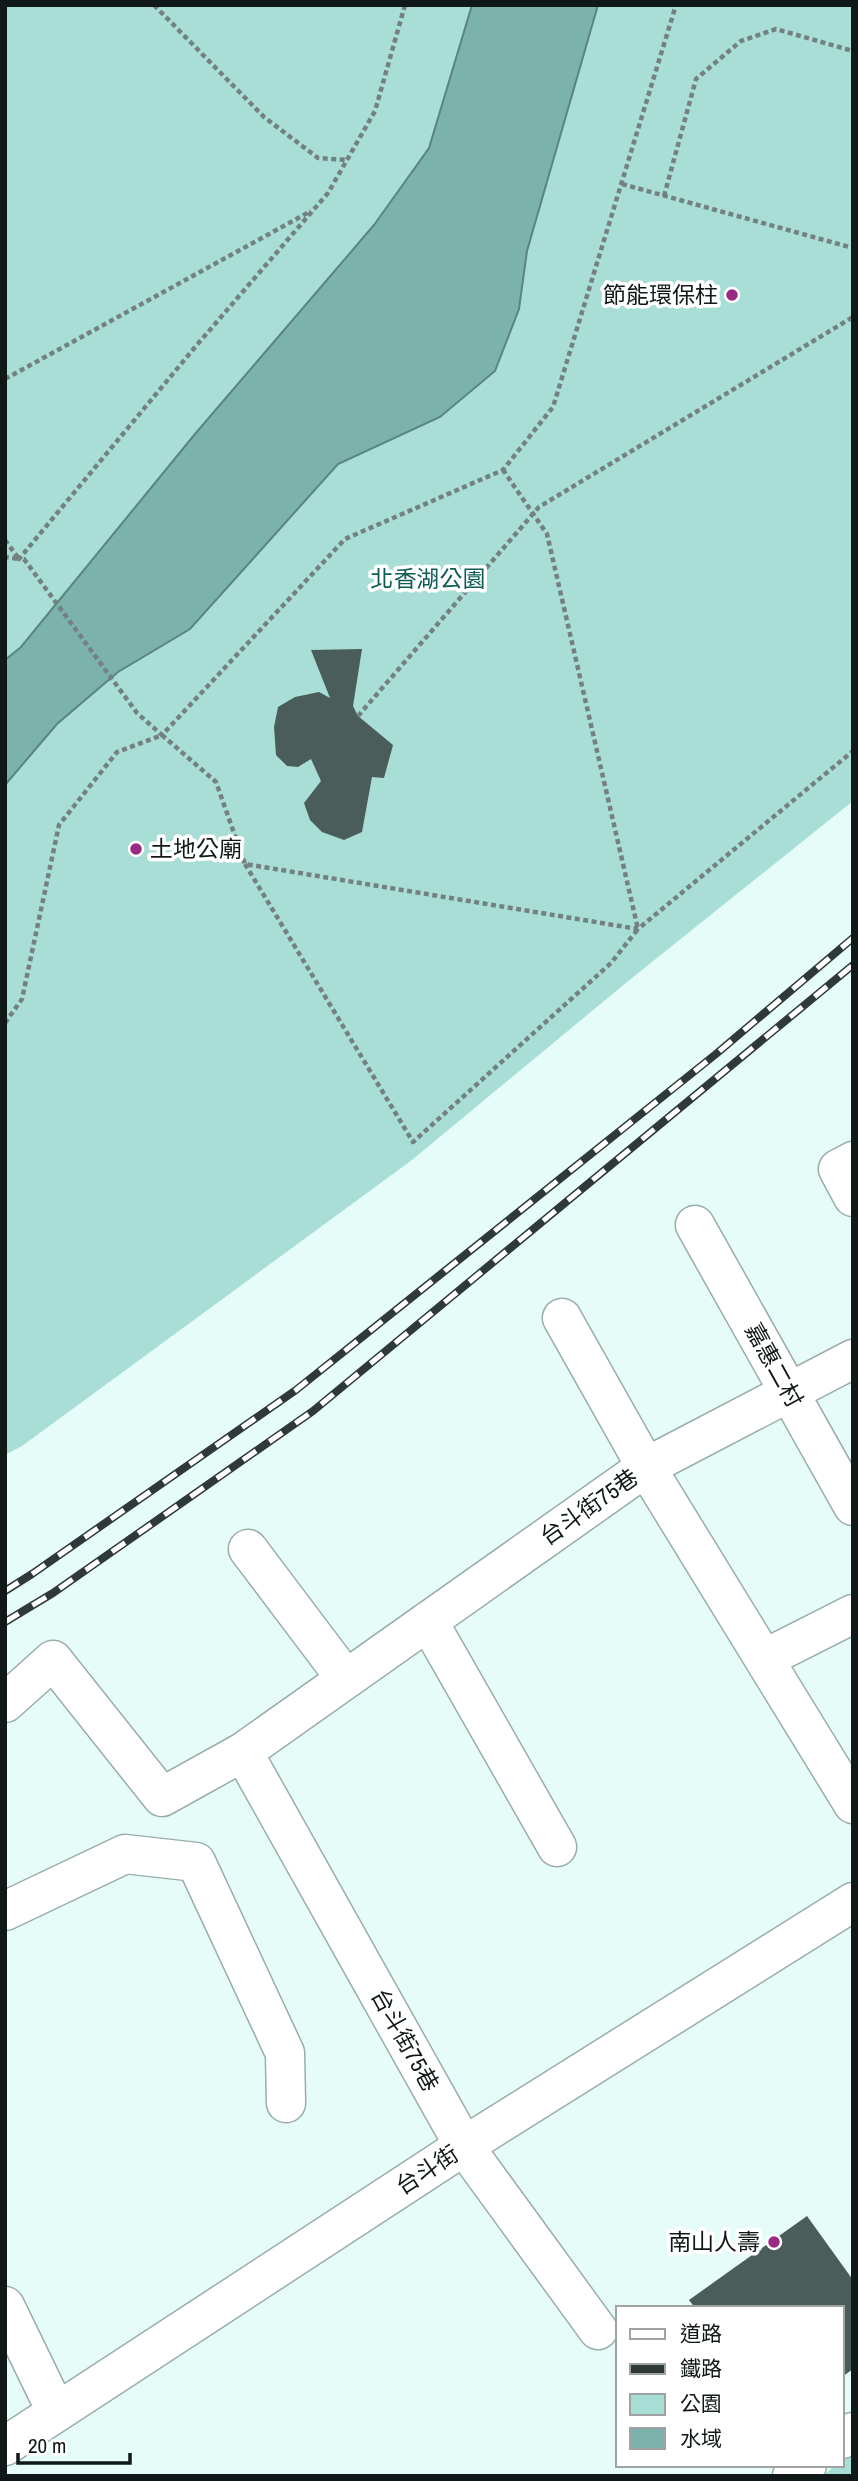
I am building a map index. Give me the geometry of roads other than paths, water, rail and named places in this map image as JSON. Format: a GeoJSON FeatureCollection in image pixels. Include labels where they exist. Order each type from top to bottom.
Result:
{"type":"FeatureCollection","features":[{"type":"Feature","properties":{"kind":"street","name":"嘉惠二村"},"geometry":{"type":"LineString","coordinates":[[695,1225],[853,1506]]}},
{"type":"Feature","properties":{"kind":"street"},"geometry":{"type":"LineString","coordinates":[[562,1318],[646,1467],[853,1359]]}},
{"type":"Feature","properties":{"kind":"street","name":"台斗街75巷"},"geometry":{"type":"LineString","coordinates":[[5,1703],[53,1660],[162,1797],[243,1752],[646,1467],[853,1804]]}},
{"type":"Feature","properties":{"kind":"street"},"geometry":{"type":"LineString","coordinates":[[248,1549],[346,1679]]}},
{"type":"Feature","properties":{"kind":"street"},"geometry":{"type":"LineString","coordinates":[[764,1659],[853,1614]]}},
{"type":"Feature","properties":{"kind":"street"},"geometry":{"type":"LineString","coordinates":[[428,1621],[557,1847]]}},
{"type":"Feature","properties":{"kind":"street","name":"台斗街75巷"},"geometry":{"type":"LineString","coordinates":[[243,1752],[464,2146],[598,2330]]}},
{"type":"Feature","properties":{"kind":"street"},"geometry":{"type":"LineString","coordinates":[[5,1911],[125,1854],[196,1862],[285,2053],[286,2103]]}},
{"type":"Feature","properties":{"kind":"street","name":"台斗街"},"geometry":{"type":"LineString","coordinates":[[5,2446],[464,2146],[853,1902]]}},
{"type":"Feature","properties":{"kind":"street"},"geometry":{"type":"LineString","coordinates":[[5,2306],[56,2412]]}},
{"type":"Feature","properties":{"kind":"water"},"geometry":{"type":"Polygon","coordinates":[[[472,5],[598,5],[527,251],[519,309],[495,371],[440,417],[338,464],[190,629],[118,672],[57,724],[5,785],[5,660],[21,647],[195,434],[374,225],[429,148],[472,5]]]}},
{"type":"Feature","properties":{"kind":"railway"},"geometry":{"type":"LineString","coordinates":[[5,1591],[296,1390],[716,1054],[853,938]]}},
{"type":"Feature","properties":{"kind":"railway"},"geometry":{"type":"LineString","coordinates":[[5,1622],[53,1593],[313,1411],[853,965]]}},
{"type":"Feature","properties":{"kind":"place","name":"節能環保柱"},"geometry":{"type":"Point","coordinates":[732,295]}},
{"type":"Feature","properties":{"kind":"place","name":"土地公廟"},"geometry":{"type":"Point","coordinates":[136,849]}},
{"type":"Feature","properties":{"kind":"place","name":"南山人壽"},"geometry":{"type":"Point","coordinates":[774,2242]}},
{"type":"Feature","properties":{"kind":"park label","name":"北香湖公園"},"geometry":{"type":"Point","coordinates":[428,579]}}]}
